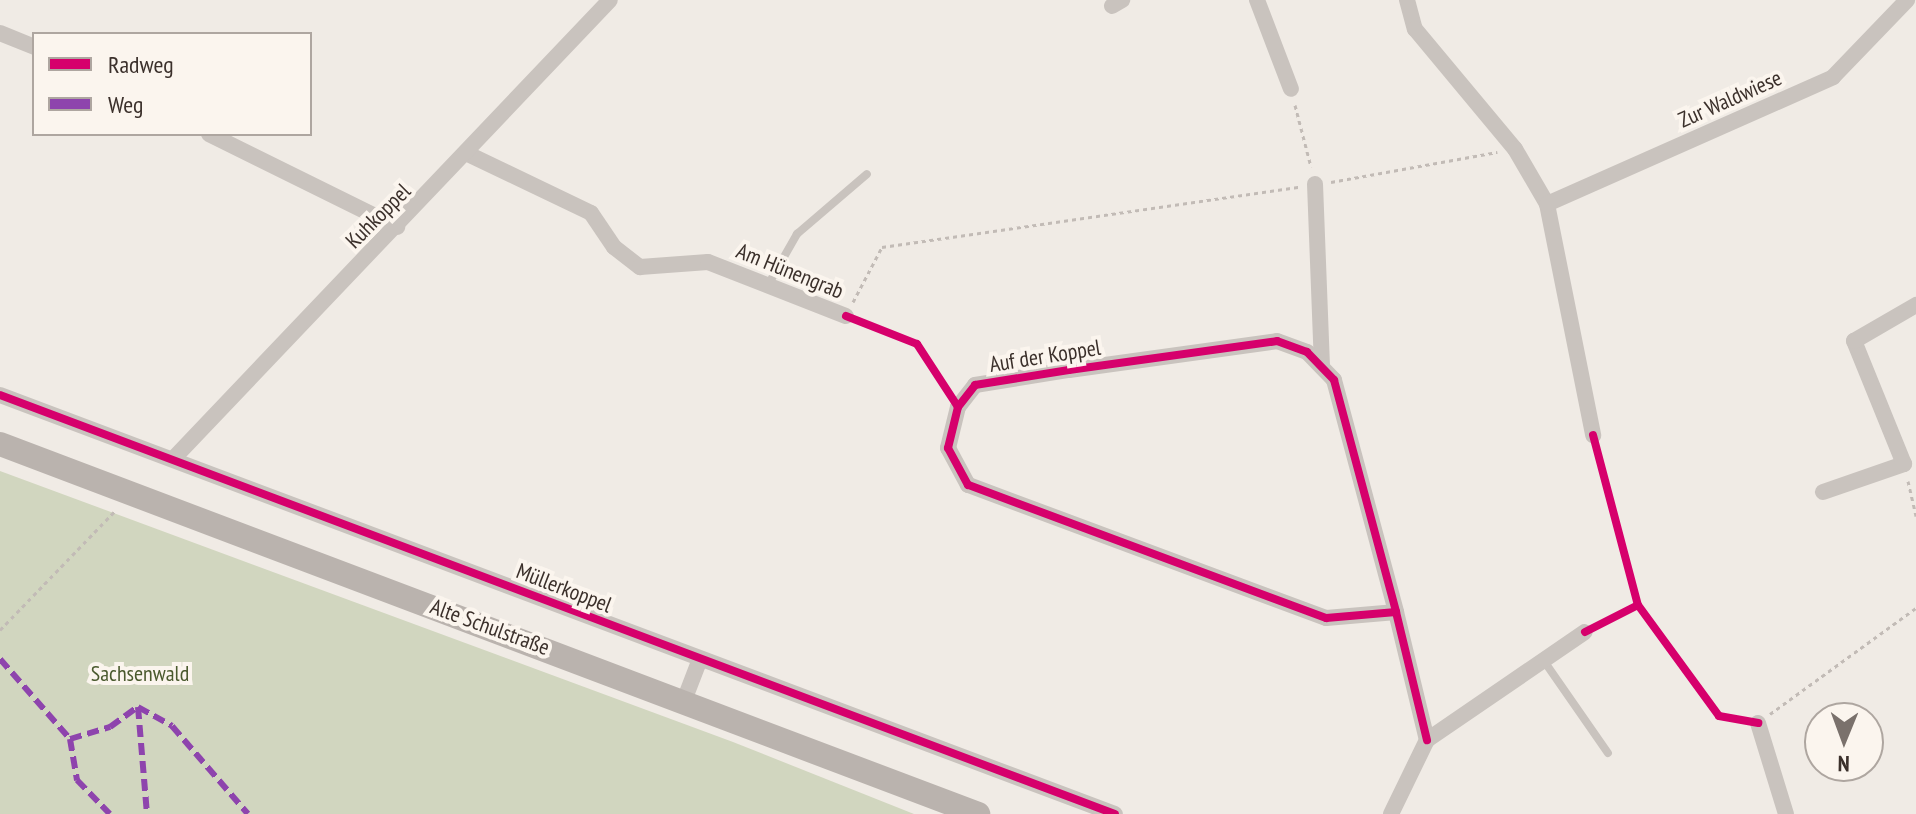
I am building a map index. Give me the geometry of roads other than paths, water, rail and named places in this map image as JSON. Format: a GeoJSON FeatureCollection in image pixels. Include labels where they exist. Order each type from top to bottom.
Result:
{"type":"FeatureCollection","features":[{"type":"Feature","properties":{"kind":"main road","name":"Alte Schulstraße"},"geometry":{"type":"LineString","coordinates":[[0,444],[685,698],[978,814]]}},
{"type":"Feature","properties":{"kind":"street","name":"Kuhkoppel"},"geometry":{"type":"LineString","coordinates":[[174,458],[470,155],[610,0]]}},
{"type":"Feature","properties":{"kind":"street"},"geometry":{"type":"LineString","coordinates":[[1257,0],[1291,89]]}},
{"type":"Feature","properties":{"kind":"street"},"geometry":{"type":"LineString","coordinates":[[1407,0],[1415,29],[1515,149],[1547,204],[1593,435]]}},
{"type":"Feature","properties":{"kind":"street","name":"Zur Waldwiese"},"geometry":{"type":"LineString","coordinates":[[1547,204],[1833,77],[1907,0]]}},
{"type":"Feature","properties":{"kind":"street"},"geometry":{"type":"LineString","coordinates":[[0,33],[32,46]]}},
{"type":"Feature","properties":{"kind":"street"},"geometry":{"type":"LineString","coordinates":[[213,136],[397,227]]}},
{"type":"Feature","properties":{"kind":"street","name":"Am Hünengrab"},"geometry":{"type":"LineString","coordinates":[[470,155],[591,213],[614,247],[640,267],[708,262],[846,316]]}},
{"type":"Feature","properties":{"kind":"street"},"geometry":{"type":"LineString","coordinates":[[1315,184],[1322,367],[1334,380],[1427,740]]}},
{"type":"Feature","properties":{"kind":"street"},"geometry":{"type":"LineString","coordinates":[[1823,492],[1885,476],[1904,464],[1854,341],[1916,305]]}},
{"type":"Feature","properties":{"kind":"street","name":"Auf der Koppel"},"geometry":{"type":"LineString","coordinates":[[1322,367],[1277,341],[975,385],[958,407],[948,448],[968,485],[1326,618],[1396,612]]}},
{"type":"Feature","properties":{"kind":"street","name":"Müllerkoppel"},"geometry":{"type":"LineString","coordinates":[[0,395],[1115,814]]}},
{"type":"Feature","properties":{"kind":"street"},"geometry":{"type":"LineString","coordinates":[[1391,814],[1427,740],[1585,632]]}},
{"type":"Feature","properties":{"kind":"street"},"geometry":{"type":"LineString","coordinates":[[685,698],[700,659]]}},
{"type":"Feature","properties":{"kind":"street"},"geometry":{"type":"LineString","coordinates":[[1758,723],[1786,814]]}},
{"type":"Feature","properties":{"kind":"lane"},"geometry":{"type":"LineString","coordinates":[[768,286],[797,234],[834,195],[867,174]]}},
{"type":"Feature","properties":{"kind":"lane"},"geometry":{"type":"LineString","coordinates":[[1543,660],[1608,753]]}},
{"type":"Feature","properties":{"kind":"park label","name":"Sachsenwald"},"geometry":{"type":"Point","coordinates":[140,674]}}]}
